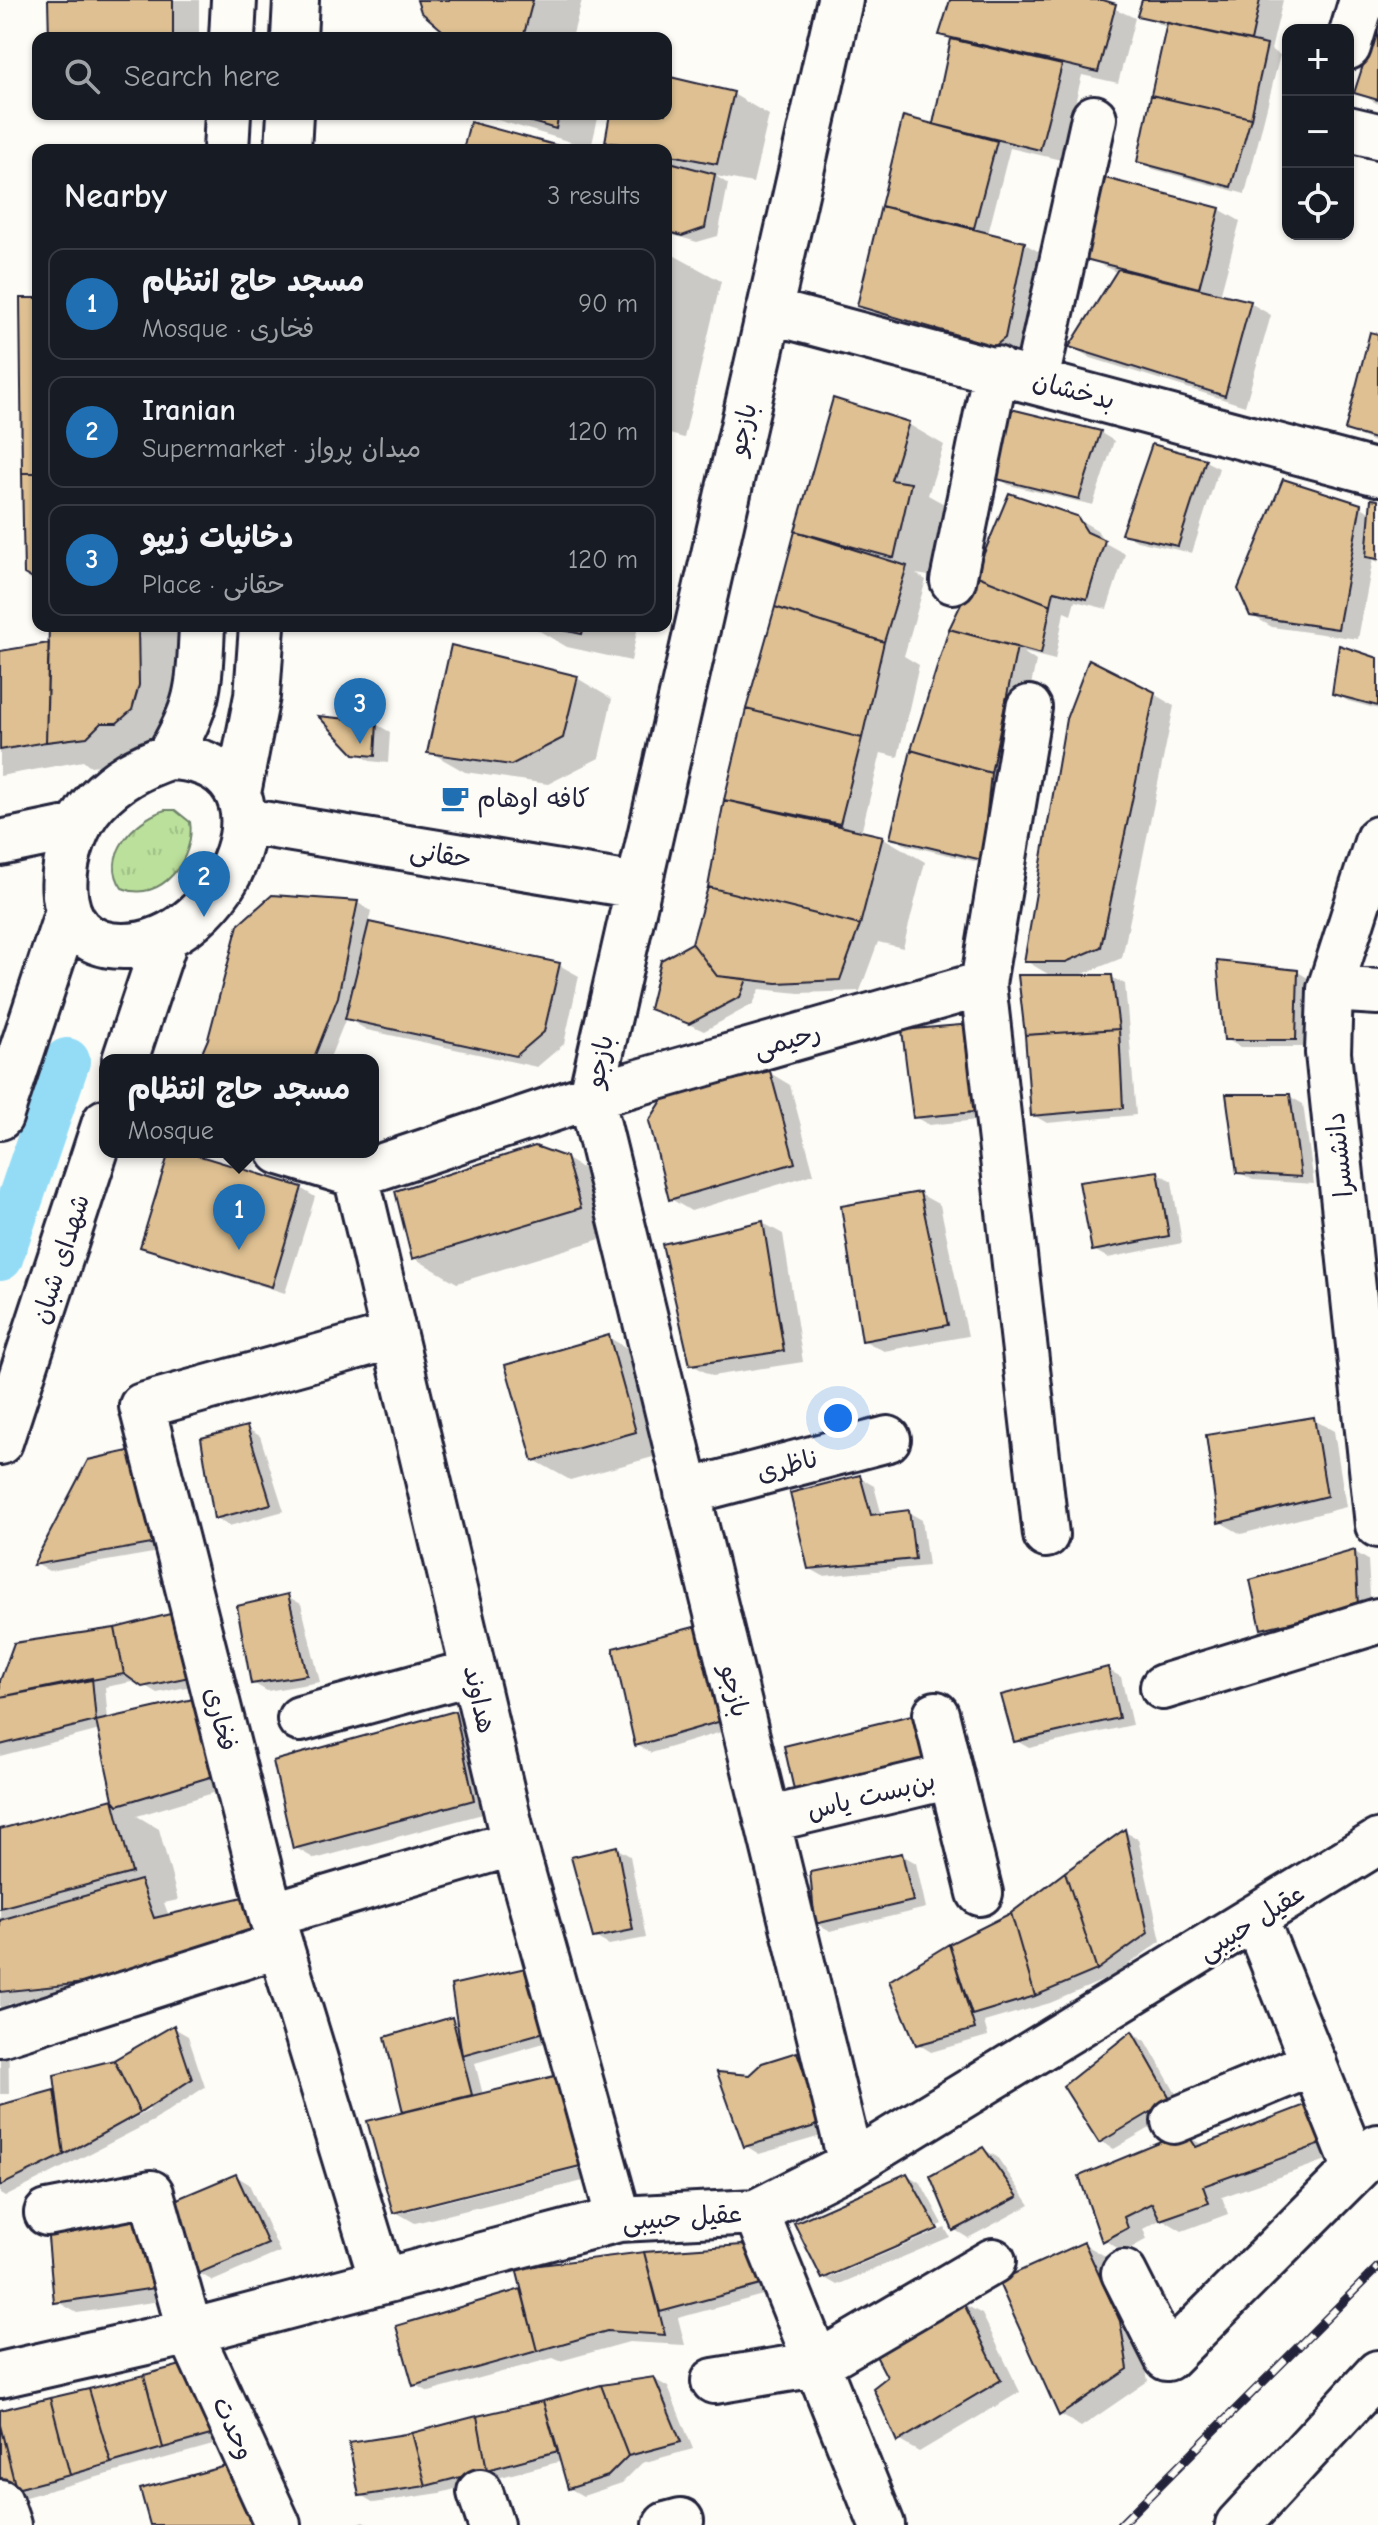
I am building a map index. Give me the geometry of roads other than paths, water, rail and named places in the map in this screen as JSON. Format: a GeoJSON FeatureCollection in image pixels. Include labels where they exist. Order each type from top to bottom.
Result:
{"type":"FeatureCollection","features":[{"type":"Feature","properties":{"kind":"street"},"geometry":{"type":"LineString","coordinates":[[232,32],[234,0]]}},
{"type":"Feature","properties":{"kind":"street"},"geometry":{"type":"LineString","coordinates":[[294,32],[296,0]]}},
{"type":"Feature","properties":{"kind":"street","name":"بازجو"},"geometry":{"type":"LineString","coordinates":[[840,0],[591,1096],[851,2164]]}},
{"type":"Feature","properties":{"kind":"street"},"geometry":{"type":"LineString","coordinates":[[1354,27],[1362,0]]}},
{"type":"Feature","properties":{"kind":"street"},"geometry":{"type":"LineString","coordinates":[[953,581],[1094,118]]}},
{"type":"Feature","properties":{"kind":"street"},"geometry":{"type":"LineString","coordinates":[[226,144],[228,120]]}},
{"type":"Feature","properties":{"kind":"street"},"geometry":{"type":"LineString","coordinates":[[288,144],[290,120]]}},
{"type":"Feature","properties":{"kind":"street"},"geometry":{"type":"LineString","coordinates":[[1354,130],[1378,136]]}},
{"type":"Feature","properties":{"kind":"street","name":"بدخشان"},"geometry":{"type":"LineString","coordinates":[[769,311],[1016,374],[1378,473]]}},
{"type":"Feature","properties":{"kind":"street"},"geometry":{"type":"LineString","coordinates":[[168,757],[191,720],[199,689],[202,632]]}},
{"type":"Feature","properties":{"kind":"street"},"geometry":{"type":"LineString","coordinates":[[241,807],[221,770],[195,758],[168,757],[140,766],[116,782],[94,803],[77,827],[66,855],[62,883],[68,911],[85,934],[111,946],[139,946],[166,937],[191,922],[212,901],[229,876],[240,849],[241,807],[257,696],[262,632]]}},
{"type":"Feature","properties":{"kind":"street"},"geometry":{"type":"LineString","coordinates":[[1029,708],[983,984],[1046,1535]]}},
{"type":"Feature","properties":{"kind":"street","name":"حقانی"},"geometry":{"type":"LineString","coordinates":[[241,807],[638,886]]}},
{"type":"Feature","properties":{"kind":"street"},"geometry":{"type":"LineString","coordinates":[[0,843],[77,827]]}},
{"type":"Feature","properties":{"kind":"street","name":"دانشسرا"},"geometry":{"type":"LineString","coordinates":[[1378,839],[1330,989],[1328,1053],[1378,1525]]}},
{"type":"Feature","properties":{"kind":"street"},"geometry":{"type":"LineString","coordinates":[[0,1117],[68,911]]}},
{"type":"Feature","properties":{"kind":"street"},"geometry":{"type":"LineString","coordinates":[[127,1054],[166,937]]}},
{"type":"Feature","properties":{"kind":"street","name":"رحیمی"},"geometry":{"type":"LineString","coordinates":[[356,1175],[591,1096],[983,984]]}},
{"type":"Feature","properties":{"kind":"street"},"geometry":{"type":"LineString","coordinates":[[1330,989],[1378,992]]}},
{"type":"Feature","properties":{"kind":"street","name":"شهدای شبان"},"geometry":{"type":"LineString","coordinates":[[0,1442],[99,1140]]}},
{"type":"Feature","properties":{"kind":"street"},"geometry":{"type":"LineString","coordinates":[[300,1158],[356,1175]]}},
{"type":"Feature","properties":{"kind":"street","name":"هداوند"},"geometry":{"type":"LineString","coordinates":[[356,1175],[514,1843],[619,2219]]}},
{"type":"Feature","properties":{"kind":"street","name":"فخاری"},"geometry":{"type":"LineString","coordinates":[[382,2280],[276,1930],[142,1406],[394,1336]]}},
{"type":"Feature","properties":{"kind":"street","name":"ناظری"},"geometry":{"type":"LineString","coordinates":[[687,1492],[888,1439]]}},
{"type":"Feature","properties":{"kind":"street"},"geometry":{"type":"LineString","coordinates":[[1163,1687],[1378,1621]]}},
{"type":"Feature","properties":{"kind":"street"},"geometry":{"type":"LineString","coordinates":[[300,1719],[473,1672]]}},
{"type":"Feature","properties":{"kind":"street"},"geometry":{"type":"LineString","coordinates":[[936,1714],[951,1776]]}},
{"type":"Feature","properties":{"kind":"street","name":"بن‌بست یاس"},"geometry":{"type":"LineString","coordinates":[[767,1820],[951,1776],[980,1893]]}},
{"type":"Feature","properties":{"kind":"street","name":"عقیل حبیبی"},"geometry":{"type":"LineString","coordinates":[[0,2375],[190,2332],[619,2219],[756,2212],[851,2164],[1256,1920],[1378,1842]]}},
{"type":"Feature","properties":{"kind":"street"},"geometry":{"type":"LineString","coordinates":[[0,2034],[514,1843]]}},
{"type":"Feature","properties":{"kind":"street"},"geometry":{"type":"LineString","coordinates":[[1124,2273],[1167,2358],[1366,2157],[1314,2063],[1256,1920]]}},
{"type":"Feature","properties":{"kind":"street"},"geometry":{"type":"LineString","coordinates":[[1174,2121],[1314,2063]]}},
{"type":"Feature","properties":{"kind":"street","name":"وحدت"},"geometry":{"type":"LineString","coordinates":[[47,2213],[151,2193],[190,2332],[278,2525]]}},
{"type":"Feature","properties":{"kind":"street"},"geometry":{"type":"LineString","coordinates":[[756,2212],[882,2525]]}},
{"type":"Feature","properties":{"kind":"street"},"geometry":{"type":"LineString","coordinates":[[714,2381],[817,2364],[993,2261]]}},
{"type":"Feature","properties":{"kind":"street"},"geometry":{"type":"LineString","coordinates":[[1238,2525],[1378,2373]]}},
{"type":"Feature","properties":{"kind":"street"},"geometry":{"type":"LineString","coordinates":[[0,2502],[8,2525]]}},
{"type":"Feature","properties":{"kind":"waterway"},"geometry":{"type":"LineString","coordinates":[[0,1258],[67,1061]]}},
{"type":"Feature","properties":{"kind":"railway"},"geometry":{"type":"LineString","coordinates":[[1120,2525],[1378,2267]]}},
{"type":"Feature","properties":{"kind":"place","name":"دخانیات زیپو"},"geometry":{"type":"Point","coordinates":[360,744]}},
{"type":"Feature","properties":{"kind":"place","name":"کافه اوهام"},"geometry":{"type":"Point","coordinates":[455,798]}},
{"type":"Feature","properties":{"kind":"place","name":"Iranian"},"geometry":{"type":"Point","coordinates":[204,917]}},
{"type":"Feature","properties":{"kind":"place","name":"مسجد حاج انتظام"},"geometry":{"type":"Point","coordinates":[239,1250]}}]}
